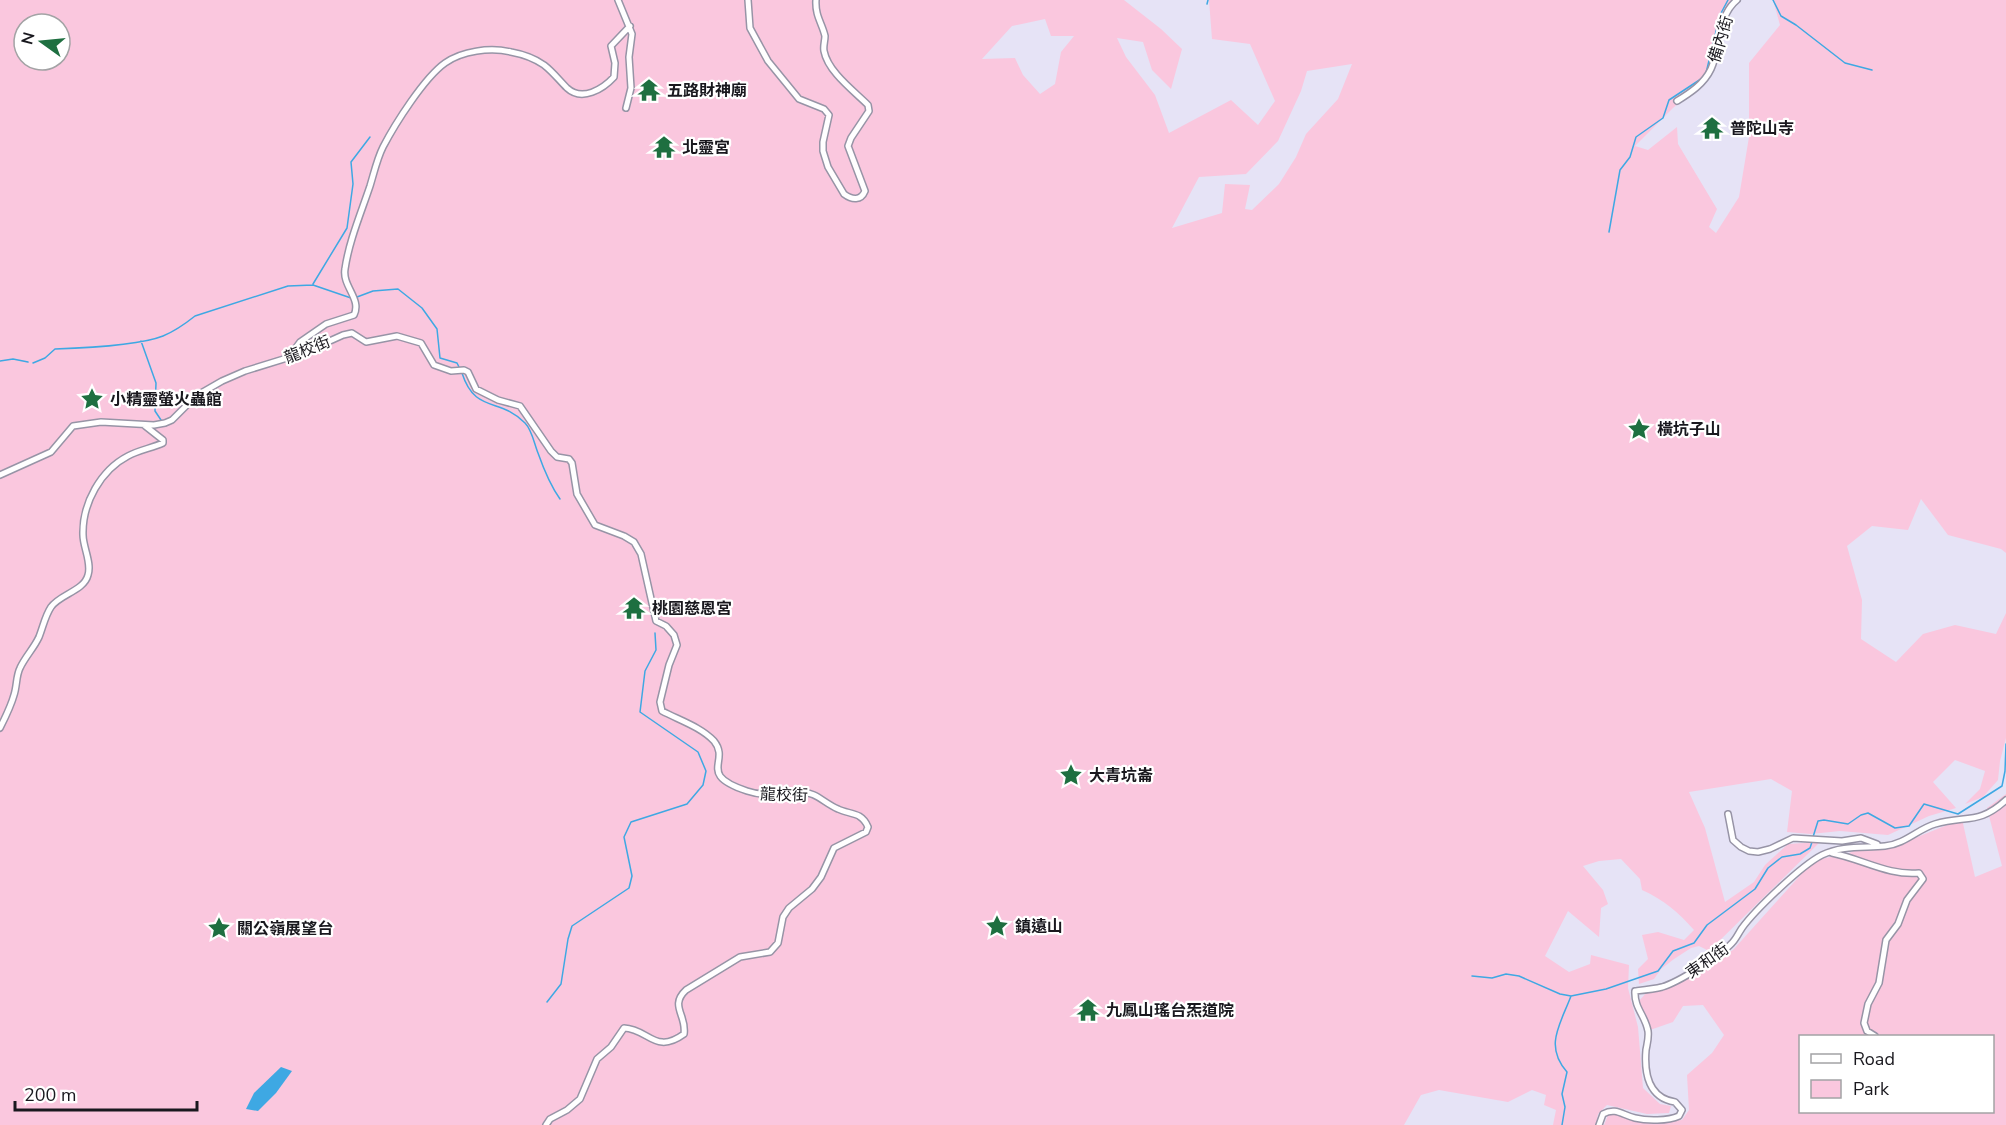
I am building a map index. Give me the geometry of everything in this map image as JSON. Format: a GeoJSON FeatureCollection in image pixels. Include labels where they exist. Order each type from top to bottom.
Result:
{"type":"FeatureCollection","features":[{"type":"Feature","properties":{"kind":"street"},"geometry":{"type":"LineString","coordinates":[[618,0],[632,33],[629,57],[631,88],[626,108]]}},
{"type":"Feature","properties":{"kind":"street"},"geometry":{"type":"LineString","coordinates":[[748,0],[750,28],[768,61],[799,99],[824,109],[829,115],[823,142],[825,161],[844,194],[857,198],[861,197],[865,191],[848,146],[869,111],[868,105],[836,73],[827,60],[824,50],[825,36],[817,18],[816,0]]}},
{"type":"Feature","properties":{"kind":"street","name":"備內街"},"geometry":{"type":"LineString","coordinates":[[1677,101],[1695,90],[1710,71],[1727,12],[1737,0]]}},
{"type":"Feature","properties":{"kind":"street"},"geometry":{"type":"LineString","coordinates":[[288,358],[300,342],[326,324],[354,315],[357,309],[356,301],[345,275],[354,234],[382,148],[429,78],[444,64],[470,52],[504,50],[538,61],[568,89],[577,93],[599,90],[614,77],[615,63],[611,46],[630,26]]}},
{"type":"Feature","properties":{"kind":"street","name":"龍校街"},"geometry":{"type":"LineString","coordinates":[[0,475],[51,452],[73,426],[101,423],[165,423],[172,420],[196,396],[222,381],[245,371],[300,354],[309,346],[323,344],[352,333],[366,342],[397,336],[422,344],[434,365],[451,371],[464,370],[468,372],[476,389],[498,400],[520,406],[551,451],[557,457],[569,459],[572,463],[577,494],[595,525],[634,542],[641,554],[656,621],[670,631],[677,645],[669,665],[660,702],[662,711],[702,732],[715,742],[719,752],[717,769],[720,778],[730,785],[763,796],[813,793],[835,808],[859,816],[868,827],[866,832],[834,848],[816,883],[789,908],[783,917],[778,943],[770,952],[740,957],[679,996],[677,1004],[684,1022],[684,1034],[675,1040],[653,1041],[631,1028],[624,1028],[611,1047],[597,1059],[580,1099],[567,1110],[550,1119],[546,1125]]}},
{"type":"Feature","properties":{"kind":"street"},"geometry":{"type":"LineString","coordinates":[[0,728],[15,694],[19,669],[39,638],[51,608],[58,600],[85,582],[89,575],[83,525],[88,505],[98,486],[106,472],[116,463],[139,451],[162,443],[160,436],[142,424]]}},
{"type":"Feature","properties":{"kind":"street","name":"東和街"},"geometry":{"type":"LineString","coordinates":[[1599,1125],[1603,1114],[1609,1111],[1616,1110],[1637,1119],[1674,1119],[1682,1110],[1675,1102],[1664,1101],[1654,1093],[1646,1064],[1648,1033],[1635,1002],[1635,991],[1663,987],[1708,962],[1730,945],[1783,885],[1820,856],[1845,848],[1881,846],[1911,838],[1933,825],[1986,816],[2006,800]]}},
{"type":"Feature","properties":{"kind":"street"},"geometry":{"type":"LineString","coordinates":[[1728,814],[1733,840],[1740,847],[1749,851],[1758,852],[1770,849],[1793,838],[1842,841],[1861,838],[1881,846]]}},
{"type":"Feature","properties":{"kind":"street"},"geometry":{"type":"LineString","coordinates":[[1828,852],[1850,856],[1901,874],[1919,873],[1923,879],[1907,900],[1898,924],[1886,940],[1879,983],[1868,1004],[1864,1023],[1868,1031],[1874,1035]]}},
{"type":"Feature","properties":{"kind":"green space"},"geometry":{"type":"Polygon","coordinates":[[[0,0],[1124,0],[1182,49],[1171,89],[1152,70],[1143,42],[1117,38],[1126,57],[1155,95],[1169,133],[1231,100],[1258,125],[1275,101],[1250,44],[1212,39],[1209,0],[1734,0],[1719,37],[1707,78],[1635,146],[1648,150],[1677,127],[1678,144],[1717,209],[1709,227],[1716,233],[1739,197],[1749,137],[1749,63],[1780,25],[1773,0],[2006,0],[2006,553],[2001,549],[1948,535],[1921,499],[1908,530],[1872,526],[1847,546],[1862,600],[1861,639],[1896,662],[1923,634],[1955,625],[1996,634],[2006,613],[2006,738],[1998,780],[1983,797],[1965,804],[1980,789],[1985,771],[1955,760],[1933,782],[1956,808],[1929,816],[1888,835],[1840,831],[1811,834],[1787,832],[1792,791],[1771,779],[1689,792],[1705,828],[1725,902],[1754,882],[1765,865],[1788,844],[1820,842],[1709,951],[1699,946],[1691,948],[1661,969],[1654,979],[1639,984],[1638,969],[1648,959],[1642,935],[1658,932],[1684,940],[1694,930],[1670,907],[1642,890],[1640,879],[1621,859],[1599,861],[1583,866],[1603,890],[1608,904],[1601,908],[1599,937],[1568,911],[1545,956],[1569,972],[1590,964],[1591,955],[1629,965],[1628,988],[1638,1027],[1643,1088],[1660,1104],[1671,1106],[1669,1113],[1647,1114],[1607,1105],[1598,1114],[1596,1125],[1553,1125],[1556,1110],[1544,1105],[1546,1095],[1532,1090],[1508,1102],[1439,1090],[1421,1095],[1404,1125],[0,1125],[0,0]],[[1045,19],[1012,26],[982,59],[1015,58],[1023,75],[1040,94],[1055,84],[1061,52],[1074,36],[1051,36],[1045,19]],[[1352,64],[1307,71],[1301,91],[1278,141],[1246,174],[1199,177],[1172,228],[1222,213],[1225,184],[1250,185],[1245,209],[1252,210],[1279,184],[1296,157],[1306,134],[1338,99],[1352,64]]]}},
{"type":"Feature","properties":{"kind":"green space"},"geometry":{"type":"Polygon","coordinates":[[[2006,794],[2006,1125],[1604,1125],[1608,1115],[1621,1113],[1640,1122],[1682,1120],[1689,1110],[1687,1075],[1712,1053],[1724,1035],[1703,1005],[1683,1006],[1673,1022],[1650,1030],[1639,1001],[1647,992],[1673,984],[1733,950],[1814,860],[1847,854],[1862,847],[1883,849],[1962,819],[1975,877],[2002,866],[1987,808],[2006,794]]]}},
{"type":"Feature","properties":{"kind":"water"},"geometry":{"type":"Polygon","coordinates":[[[281,1067],[292,1071],[276,1093],[258,1111],[246,1109],[254,1093],[281,1067]]]}},
{"type":"Feature","properties":{"kind":"waterway"},"geometry":{"type":"LineString","coordinates":[[1207,4],[1208,0]]}},
{"type":"Feature","properties":{"kind":"waterway"},"geometry":{"type":"LineString","coordinates":[[1706,73],[1720,15],[1728,0]]}},
{"type":"Feature","properties":{"kind":"waterway"},"geometry":{"type":"LineString","coordinates":[[1773,0],[1781,16],[1845,63],[1872,70]]}},
{"type":"Feature","properties":{"kind":"waterway"},"geometry":{"type":"LineString","coordinates":[[1609,232],[1620,170],[1630,157],[1636,137],[1663,118],[1669,100],[1704,77]]}},
{"type":"Feature","properties":{"kind":"waterway"},"geometry":{"type":"LineString","coordinates":[[313,284],[347,228],[353,184],[351,162],[370,137]]}},
{"type":"Feature","properties":{"kind":"waterway"},"geometry":{"type":"LineString","coordinates":[[33,363],[45,358],[55,349],[110,346],[163,336],[184,325],[195,316],[288,286],[313,285],[351,298]]}},
{"type":"Feature","properties":{"kind":"waterway"},"geometry":{"type":"LineString","coordinates":[[357,297],[373,291],[398,289],[422,308],[437,329],[440,358],[457,363],[459,367]]}},
{"type":"Feature","properties":{"kind":"waterway"},"geometry":{"type":"LineString","coordinates":[[141,341],[156,383],[155,411],[161,420]]}},
{"type":"Feature","properties":{"kind":"waterway"},"geometry":{"type":"LineString","coordinates":[[0,361],[13,359],[28,362]]}},
{"type":"Feature","properties":{"kind":"waterway"},"geometry":{"type":"LineString","coordinates":[[462,373],[467,386],[481,400],[516,415],[525,423],[560,499]]}},
{"type":"Feature","properties":{"kind":"waterway"},"geometry":{"type":"LineString","coordinates":[[547,1002],[561,984],[572,926],[629,888],[632,876],[624,837],[631,822],[687,804],[703,785],[706,771],[698,752],[640,712],[645,671],[656,650],[655,633]]}},
{"type":"Feature","properties":{"kind":"waterway"},"geometry":{"type":"LineString","coordinates":[[1813,837],[1818,821],[1848,824],[1868,813],[1895,828],[1909,826],[1924,804],[1958,814],[2002,786],[2006,744]]}},
{"type":"Feature","properties":{"kind":"waterway"},"geometry":{"type":"LineString","coordinates":[[1472,976],[1492,978],[1506,974],[1519,976],[1560,994],[1571,996],[1606,989],[1658,971],[1673,951],[1694,943],[1707,925],[1755,889],[1768,868],[1782,857],[1800,854],[1810,848],[1812,842]]}},
{"type":"Feature","properties":{"kind":"waterway"},"geometry":{"type":"LineString","coordinates":[[1562,1125],[1565,1107],[1562,1094],[1567,1072],[1556,1053],[1555,1044],[1556,1035],[1571,996]]}},
{"type":"Feature","properties":{"kind":"place","name":"五路財神廟"},"geometry":{"type":"Point","coordinates":[649,90]}},
{"type":"Feature","properties":{"kind":"place","name":"普陀山寺"},"geometry":{"type":"Point","coordinates":[1712,128]}},
{"type":"Feature","properties":{"kind":"place","name":"北靈宮"},"geometry":{"type":"Point","coordinates":[664,147]}},
{"type":"Feature","properties":{"kind":"place","name":"小精靈螢火蟲館"},"geometry":{"type":"Point","coordinates":[92,399]}},
{"type":"Feature","properties":{"kind":"place","name":"橫坑子山"},"geometry":{"type":"Point","coordinates":[1639,429]}},
{"type":"Feature","properties":{"kind":"place","name":"桃園慈恩宮"},"geometry":{"type":"Point","coordinates":[634,608]}},
{"type":"Feature","properties":{"kind":"place","name":"大青坑崙"},"geometry":{"type":"Point","coordinates":[1071,775]}},
{"type":"Feature","properties":{"kind":"place","name":"鎮遠山"},"geometry":{"type":"Point","coordinates":[997,926]}},
{"type":"Feature","properties":{"kind":"place","name":"關公嶺展望台"},"geometry":{"type":"Point","coordinates":[219,928]}},
{"type":"Feature","properties":{"kind":"place","name":"九鳳山瑤台炁道院"},"geometry":{"type":"Point","coordinates":[1088,1010]}}]}
